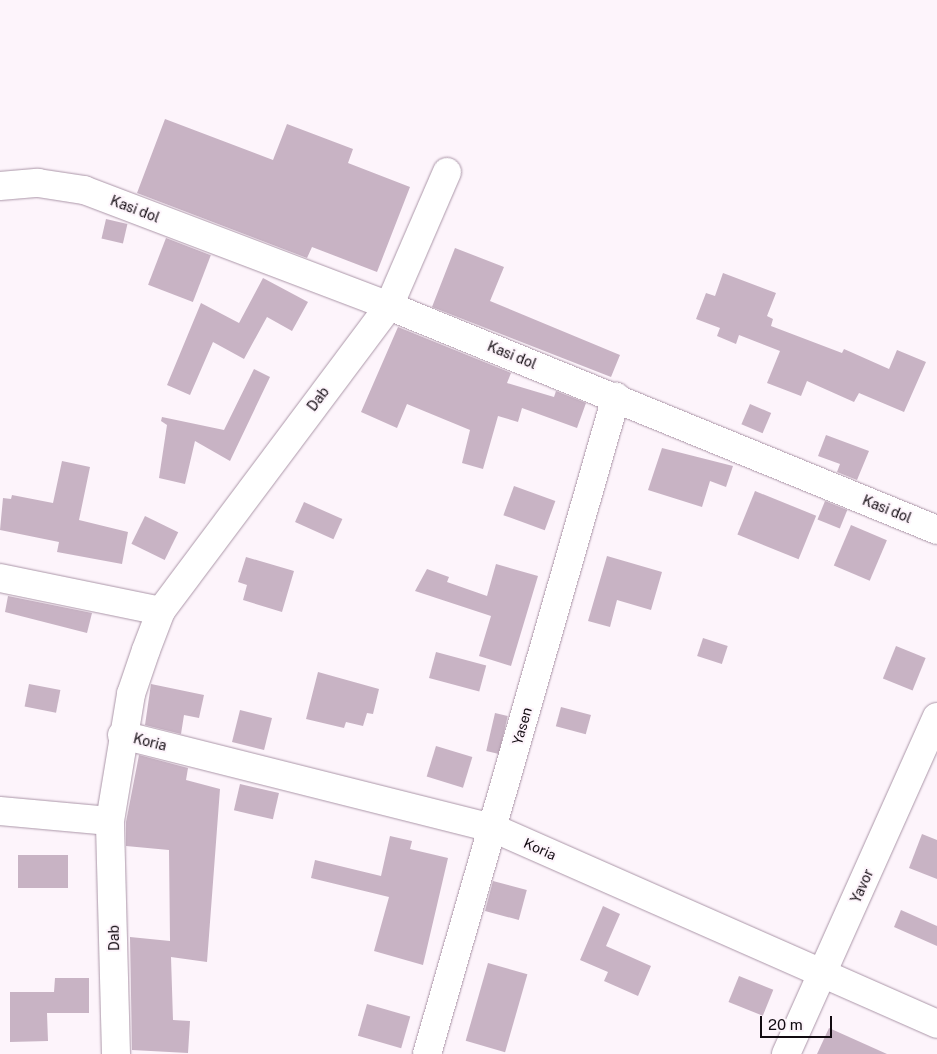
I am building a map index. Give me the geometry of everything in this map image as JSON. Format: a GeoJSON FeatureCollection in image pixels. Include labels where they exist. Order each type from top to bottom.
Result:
{"type":"FeatureCollection","features":[{"type":"Feature","properties":{"kind":"street","name":"Dab"},"geometry":{"type":"LineString","coordinates":[[116,1054],[110,822],[122,735],[131,694],[161,611],[389,306],[446,172]]}},
{"type":"Feature","properties":{"kind":"street","name":"Kasi dol"},"geometry":{"type":"LineString","coordinates":[[0,186],[38,183],[84,190],[389,306],[616,397],[937,530]]}},
{"type":"Feature","properties":{"kind":"street","name":"Yasen"},"geometry":{"type":"LineString","coordinates":[[428,1054],[616,397]]}},
{"type":"Feature","properties":{"kind":"street"},"geometry":{"type":"LineString","coordinates":[[0,578],[161,611]]}},
{"type":"Feature","properties":{"kind":"street","name":"Yavor"},"geometry":{"type":"LineString","coordinates":[[786,1054],[823,976],[937,716]]}},
{"type":"Feature","properties":{"kind":"street","name":"Koria"},"geometry":{"type":"LineString","coordinates":[[122,735],[493,828],[823,976],[937,1024]]}},
{"type":"Feature","properties":{"kind":"street"},"geometry":{"type":"LineString","coordinates":[[0,811],[110,822]]}},
{"type":"Feature","properties":{"kind":"building"},"geometry":{"type":"Polygon","coordinates":[[[165,119],[273,160],[287,124],[353,149],[348,163],[410,187],[377,272],[312,247],[307,258],[137,193],[165,119]]]}},
{"type":"Feature","properties":{"kind":"building"},"geometry":{"type":"Polygon","coordinates":[[[106,219],[127,224],[123,243],[102,238],[106,219]]]}},
{"type":"Feature","properties":{"kind":"building"},"geometry":{"type":"Polygon","coordinates":[[[166,238],[211,255],[193,302],[148,285],[166,238]]]}},
{"type":"Feature","properties":{"kind":"building"},"geometry":{"type":"Polygon","coordinates":[[[455,248],[504,267],[490,301],[620,355],[611,377],[432,307],[455,248]]]}},
{"type":"Feature","properties":{"kind":"building"},"geometry":{"type":"Polygon","coordinates":[[[723,273],[776,293],[767,316],[773,319],[771,326],[842,353],[844,349],[889,369],[897,350],[926,362],[904,412],[859,393],[854,402],[807,381],[801,396],[767,383],[780,351],[739,335],[736,344],[717,336],[720,328],[696,319],[706,293],[715,296],[723,273]]]}},
{"type":"Feature","properties":{"kind":"building"},"geometry":{"type":"Polygon","coordinates":[[[263,278],[308,302],[292,331],[267,317],[244,359],[213,342],[190,395],[167,385],[201,303],[239,323],[263,278]]]}},
{"type":"Feature","properties":{"kind":"building"},"geometry":{"type":"Polygon","coordinates":[[[398,327],[511,373],[507,383],[554,397],[556,391],[586,403],[577,428],[522,408],[518,422],[498,416],[483,469],[462,463],[470,430],[407,404],[397,428],[361,412],[398,327]]]}},
{"type":"Feature","properties":{"kind":"building"},"geometry":{"type":"Polygon","coordinates":[[[254,369],[270,377],[230,461],[195,441],[185,484],[159,478],[167,425],[161,421],[162,417],[224,430],[254,369]]]}},
{"type":"Feature","properties":{"kind":"building"},"geometry":{"type":"Polygon","coordinates":[[[750,404],[771,413],[763,433],[741,424],[750,404]]]}},
{"type":"Feature","properties":{"kind":"building"},"geometry":{"type":"Polygon","coordinates":[[[826,435],[869,451],[857,480],[837,472],[840,464],[818,456],[826,435]]]}},
{"type":"Feature","properties":{"kind":"building"},"geometry":{"type":"Polygon","coordinates":[[[662,448],[733,466],[726,487],[710,481],[702,507],[648,490],[662,448]]]}},
{"type":"Feature","properties":{"kind":"building"},"geometry":{"type":"Polygon","coordinates":[[[62,461],[90,467],[79,520],[128,532],[122,564],[57,552],[59,542],[0,530],[3,498],[11,499],[12,495],[53,503],[62,461]]]}},
{"type":"Feature","properties":{"kind":"building"},"geometry":{"type":"Polygon","coordinates":[[[514,486],[555,501],[545,530],[503,515],[514,486]]]}},
{"type":"Feature","properties":{"kind":"building"},"geometry":{"type":"Polygon","coordinates":[[[755,491],[816,516],[799,559],[737,535],[755,491]]]}},
{"type":"Feature","properties":{"kind":"building"},"geometry":{"type":"Polygon","coordinates":[[[825,501],[847,510],[840,529],[818,520],[825,501]]]}},
{"type":"Feature","properties":{"kind":"building"},"geometry":{"type":"Polygon","coordinates":[[[304,502],[342,519],[333,539],[295,522],[304,502]]]}},
{"type":"Feature","properties":{"kind":"building"},"geometry":{"type":"Polygon","coordinates":[[[145,516],[178,532],[165,560],[131,544],[145,516]]]}},
{"type":"Feature","properties":{"kind":"building"},"geometry":{"type":"Polygon","coordinates":[[[851,525],[887,540],[870,581],[834,566],[851,525]]]}},
{"type":"Feature","properties":{"kind":"building"},"geometry":{"type":"Polygon","coordinates":[[[607,556],[662,572],[651,610],[617,600],[610,627],[588,621],[607,556]]]}},
{"type":"Feature","properties":{"kind":"building"},"geometry":{"type":"Polygon","coordinates":[[[246,557],[294,571],[282,612],[243,600],[247,585],[238,582],[246,557]]]}},
{"type":"Feature","properties":{"kind":"building"},"geometry":{"type":"Polygon","coordinates":[[[496,564],[538,576],[511,666],[479,656],[491,616],[415,591],[427,569],[449,577],[447,582],[487,596],[496,564]]]}},
{"type":"Feature","properties":{"kind":"building"},"geometry":{"type":"Polygon","coordinates":[[[8,596],[92,613],[87,633],[5,612],[8,596]]]}},
{"type":"Feature","properties":{"kind":"building"},"geometry":{"type":"Polygon","coordinates":[[[703,638],[728,646],[722,664],[697,656],[703,638]]]}},
{"type":"Feature","properties":{"kind":"building"},"geometry":{"type":"Polygon","coordinates":[[[896,646],[926,658],[913,690],[883,678],[896,646]]]}},
{"type":"Feature","properties":{"kind":"building"},"geometry":{"type":"Polygon","coordinates":[[[436,652],[486,665],[479,692],[429,678],[436,652]]]}},
{"type":"Feature","properties":{"kind":"building"},"geometry":{"type":"Polygon","coordinates":[[[318,672],[379,689],[373,714],[367,713],[363,726],[346,722],[344,728],[306,719],[318,672]]]}},
{"type":"Feature","properties":{"kind":"building"},"geometry":{"type":"Polygon","coordinates":[[[29,684],[60,690],[56,713],[25,707],[29,684]]]}},
{"type":"Feature","properties":{"kind":"building"},"geometry":{"type":"Polygon","coordinates":[[[151,684],[204,695],[199,718],[184,715],[181,734],[145,725],[151,684]]]}},
{"type":"Feature","properties":{"kind":"building"},"geometry":{"type":"Polygon","coordinates":[[[561,707],[591,715],[586,734],[556,726],[561,707]]]}},
{"type":"Feature","properties":{"kind":"building"},"geometry":{"type":"Polygon","coordinates":[[[240,710],[272,718],[264,750],[232,742],[240,710]]]}},
{"type":"Feature","properties":{"kind":"building"},"geometry":{"type":"Polygon","coordinates":[[[495,713],[508,716],[499,754],[486,751],[495,713]]]}},
{"type":"Feature","properties":{"kind":"building"},"geometry":{"type":"Polygon","coordinates":[[[436,746],[472,757],[463,788],[427,777],[436,746]]]}},
{"type":"Feature","properties":{"kind":"building"},"geometry":{"type":"Polygon","coordinates":[[[139,755],[188,768],[186,780],[220,789],[207,962],[171,957],[173,1020],[190,1021],[188,1053],[132,1050],[130,937],[170,941],[169,850],[126,846],[126,822],[139,755]]]}},
{"type":"Feature","properties":{"kind":"building"},"geometry":{"type":"Polygon","coordinates":[[[240,784],[279,793],[273,819],[234,810],[240,784]]]}},
{"type":"Feature","properties":{"kind":"building"},"geometry":{"type":"Polygon","coordinates":[[[922,834],[937,840],[937,879],[909,868],[922,834]]]}},
{"type":"Feature","properties":{"kind":"building"},"geometry":{"type":"Polygon","coordinates":[[[390,836],[412,841],[410,849],[448,858],[423,965],[374,951],[389,897],[311,878],[315,860],[381,876],[390,836]]]}},
{"type":"Feature","properties":{"kind":"building"},"geometry":{"type":"Polygon","coordinates":[[[18,855],[68,855],[68,888],[18,888],[18,855]]]}},
{"type":"Feature","properties":{"kind":"building"},"geometry":{"type":"Polygon","coordinates":[[[493,881],[527,890],[519,920],[485,911],[493,881]]]}},
{"type":"Feature","properties":{"kind":"building"},"geometry":{"type":"Polygon","coordinates":[[[603,906],[620,914],[606,946],[651,966],[638,996],[604,981],[608,972],[580,960],[603,906]]]}},
{"type":"Feature","properties":{"kind":"building"},"geometry":{"type":"Polygon","coordinates":[[[901,910],[937,926],[937,946],[894,927],[901,910]]]}},
{"type":"Feature","properties":{"kind":"building"},"geometry":{"type":"Polygon","coordinates":[[[488,963],[527,974],[505,1052],[466,1041],[488,963]]]}},
{"type":"Feature","properties":{"kind":"building"},"geometry":{"type":"Polygon","coordinates":[[[739,976],[773,990],[763,1016],[729,1002],[739,976]]]}},
{"type":"Feature","properties":{"kind":"building"},"geometry":{"type":"Polygon","coordinates":[[[55,978],[89,978],[89,1013],[47,1013],[48,1041],[10,1042],[10,992],[54,992],[55,978]]]}},
{"type":"Feature","properties":{"kind":"building"},"geometry":{"type":"Polygon","coordinates":[[[367,1004],[410,1016],[401,1048],[358,1036],[367,1004]]]}},
{"type":"Feature","properties":{"kind":"building"},"geometry":{"type":"Polygon","coordinates":[[[829,1028],[887,1054],[817,1054],[829,1028]]]}}]}
